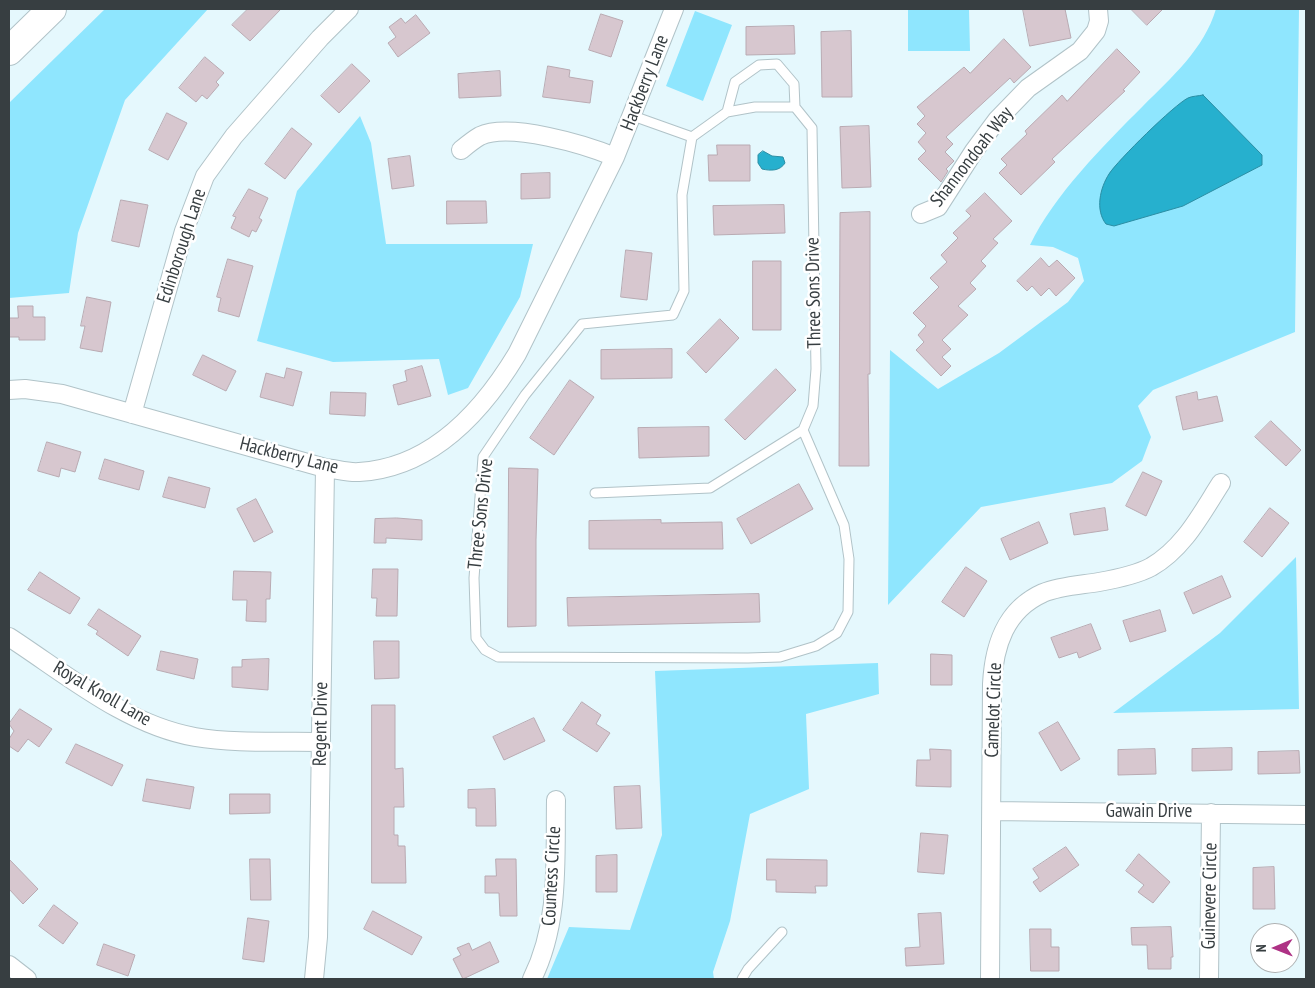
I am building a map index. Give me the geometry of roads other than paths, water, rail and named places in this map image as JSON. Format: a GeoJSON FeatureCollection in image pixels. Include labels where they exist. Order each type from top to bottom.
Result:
{"type":"FeatureCollection","features":[{"type":"Feature","properties":{"kind":"highway"},"geometry":{"type":"LineString","coordinates":[[9,51],[52,9]]}},
{"type":"Feature","properties":{"kind":"street","name":"Edinborough Lane"},"geometry":{"type":"LineString","coordinates":[[132,414],[184,231],[205,176],[234,136],[320,38],[349,9]]}},
{"type":"Feature","properties":{"kind":"street","name":"Hackberry Lane"},"geometry":{"type":"LineString","coordinates":[[9,390],[35,390],[62,394],[325,468],[357,472],[396,465],[430,449],[472,417],[502,379],[517,354],[616,157],[674,9]]}},
{"type":"Feature","properties":{"kind":"street","name":"Shannondoah Way"},"geometry":{"type":"LineString","coordinates":[[920,214],[938,207],[974,151],[997,120],[1028,88],[1080,51],[1096,31],[1098,10]]}},
{"type":"Feature","properties":{"kind":"street"},"geometry":{"type":"LineString","coordinates":[[461,150],[481,136],[506,133],[560,138],[584,144],[616,157]]}},
{"type":"Feature","properties":{"kind":"street","name":"Regent Drive"},"geometry":{"type":"LineString","coordinates":[[319,978],[325,468]]}},
{"type":"Feature","properties":{"kind":"street","name":"Camelot Circle"},"geometry":{"type":"LineString","coordinates":[[990,979],[993,668],[1002,632],[1008,621],[1018,610],[1044,593],[1112,579],[1149,568],[1182,541],[1221,483]]}},
{"type":"Feature","properties":{"kind":"street","name":"Royal Knoll Lane"},"geometry":{"type":"LineString","coordinates":[[9,637],[111,703],[143,721],[167,730],[216,740],[321,742]]}},
{"type":"Feature","properties":{"kind":"street","name":"Countess Circle"},"geometry":{"type":"LineString","coordinates":[[532,979],[544,952],[552,921],[556,800]]}},
{"type":"Feature","properties":{"kind":"street","name":"Gawain Drive"},"geometry":{"type":"LineString","coordinates":[[992,811],[1306,815]]}},
{"type":"Feature","properties":{"kind":"street","name":"Guinevere Circle"},"geometry":{"type":"LineString","coordinates":[[1209,979],[1211,813]]}},
{"type":"Feature","properties":{"kind":"street"},"geometry":{"type":"LineString","coordinates":[[9,965],[27,979]]}},
{"type":"Feature","properties":{"kind":"lane"},"geometry":{"type":"LineString","coordinates":[[633,116],[692,137],[727,112],[755,107],[795,106],[794,84],[776,64],[759,65],[736,82],[727,112]]}},
{"type":"Feature","properties":{"kind":"lane","name":"Three Sons Drive"},"geometry":{"type":"LineString","coordinates":[[692,137],[682,195],[684,292],[673,315],[582,324],[525,395],[483,457],[474,578],[476,638],[485,650],[498,657],[780,657],[816,646],[837,633],[848,612],[849,559],[844,525],[803,430],[813,406],[816,369],[812,128],[795,106]]}},
{"type":"Feature","properties":{"kind":"lane"},"geometry":{"type":"LineString","coordinates":[[595,493],[710,488],[803,430]]}},
{"type":"Feature","properties":{"kind":"lane"},"geometry":{"type":"LineString","coordinates":[[742,979],[748,969],[782,932]]}}]}
